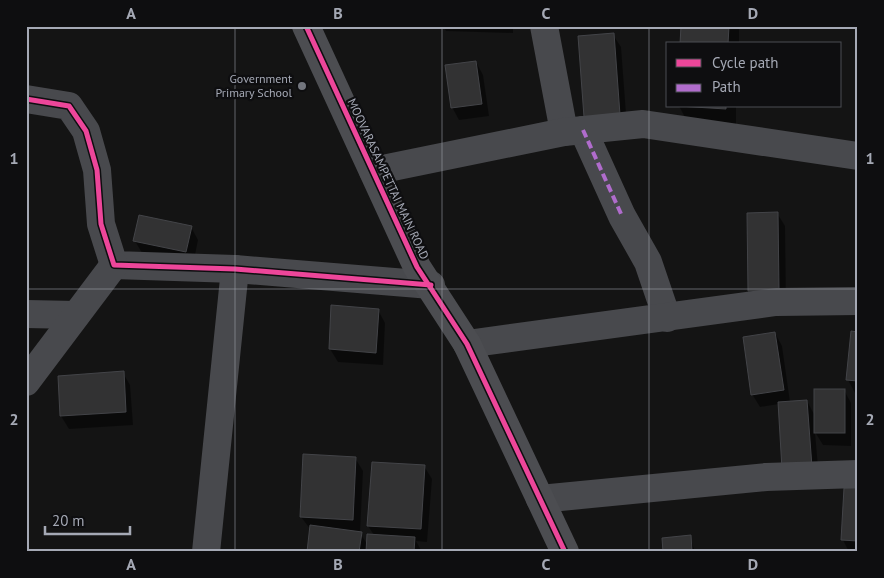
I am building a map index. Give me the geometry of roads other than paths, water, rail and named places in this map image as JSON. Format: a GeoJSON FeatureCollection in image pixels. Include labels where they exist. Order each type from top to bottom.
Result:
{"type":"FeatureCollection","features":[{"type":"Feature","properties":{"kind":"street","name":"MOOVARASAMPETTAI MAIN ROAD"},"geometry":{"type":"LineString","coordinates":[[306,26],[417,267],[431,285],[467,344],[565,552]]}},
{"type":"Feature","properties":{"kind":"street"},"geometry":{"type":"LineString","coordinates":[[544,26],[574,131],[648,262],[667,318]]}},
{"type":"Feature","properties":{"kind":"street"},"geometry":{"type":"LineString","coordinates":[[26,99],[69,106],[86,131],[97,170],[101,224],[114,265]]}},
{"type":"Feature","properties":{"kind":"street"},"geometry":{"type":"LineString","coordinates":[[373,171],[574,131],[643,124],[858,156]]}},
{"type":"Feature","properties":{"kind":"street"},"geometry":{"type":"LineString","coordinates":[[114,265],[235,269],[431,285]]}},
{"type":"Feature","properties":{"kind":"street"},"geometry":{"type":"LineString","coordinates":[[26,382],[114,265]]}},
{"type":"Feature","properties":{"kind":"street"},"geometry":{"type":"LineString","coordinates":[[206,552],[235,269]]}},
{"type":"Feature","properties":{"kind":"street"},"geometry":{"type":"LineString","coordinates":[[467,344],[776,302],[858,301]]}},
{"type":"Feature","properties":{"kind":"street"},"geometry":{"type":"LineString","coordinates":[[26,314],[76,315]]}},
{"type":"Feature","properties":{"kind":"street"},"geometry":{"type":"LineString","coordinates":[[540,498],[766,477],[858,474]]}},
{"type":"Feature","properties":{"kind":"place","name":"Government Primary School"},"geometry":{"type":"Point","coordinates":[302,86]}}]}
